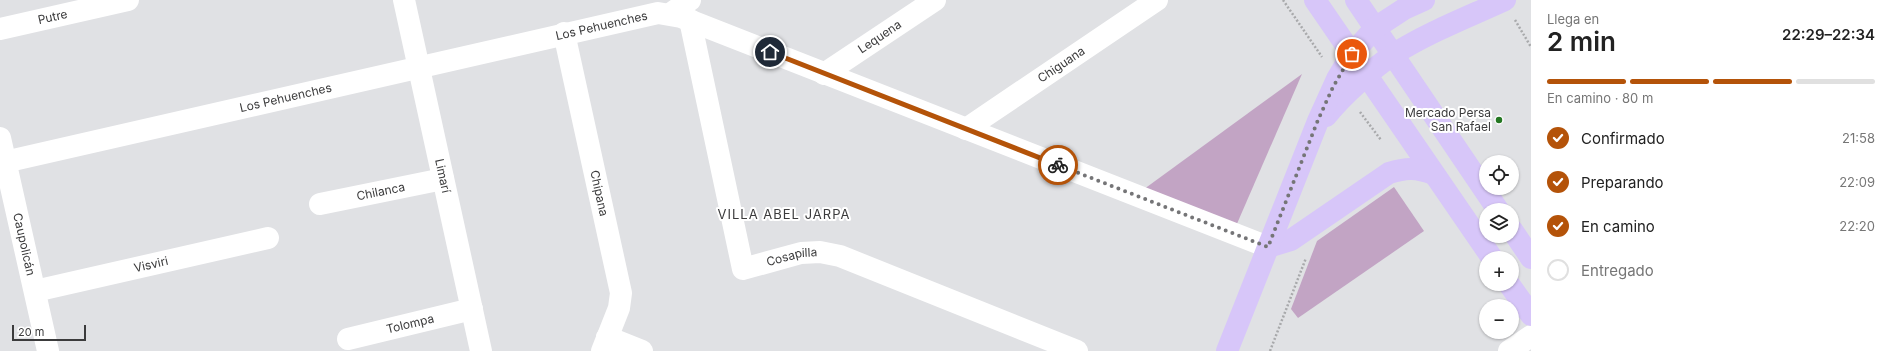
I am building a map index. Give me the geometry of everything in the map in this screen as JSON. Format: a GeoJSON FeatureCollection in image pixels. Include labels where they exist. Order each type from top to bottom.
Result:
{"type":"FeatureCollection","features":[{"type":"Feature","properties":{"kind":"main road"},"geometry":{"type":"LineString","coordinates":[[1315,0],[1487,251]]}},
{"type":"Feature","properties":{"kind":"main road"},"geometry":{"type":"LineString","coordinates":[[1356,0],[1493,203]]}},
{"type":"Feature","properties":{"kind":"main road"},"geometry":{"type":"LineString","coordinates":[[1227,351],[1315,129],[1335,83],[1352,54],[1375,28],[1404,9],[1424,0]]}},
{"type":"Feature","properties":{"kind":"main road"},"geometry":{"type":"LineString","coordinates":[[1315,129],[1337,102],[1393,55],[1423,38],[1505,0]]}},
{"type":"Feature","properties":{"kind":"main road"},"geometry":{"type":"LineString","coordinates":[[1268,247],[1291,240],[1389,173],[1401,169],[1415,168],[1434,174]]}},
{"type":"Feature","properties":{"kind":"main road"},"geometry":{"type":"LineString","coordinates":[[1519,240],[1531,258]]}},
{"type":"Feature","properties":{"kind":"main road"},"geometry":{"type":"LineString","coordinates":[[1515,291],[1531,315]]}},
{"type":"Feature","properties":{"kind":"street","name":"Putre"},"geometry":{"type":"LineString","coordinates":[[0,29],[128,0]]}},
{"type":"Feature","properties":{"kind":"street","name":"Limarí"},"geometry":{"type":"LineString","coordinates":[[404,0],[442,179],[481,351]]}},
{"type":"Feature","properties":{"kind":"street","name":"Lequena"},"geometry":{"type":"LineString","coordinates":[[824,74],[935,0]]}},
{"type":"Feature","properties":{"kind":"street","name":"Chiguana"},"geometry":{"type":"LineString","coordinates":[[966,129],[1157,0]]}},
{"type":"Feature","properties":{"kind":"street","name":"Los Pehuenches"},"geometry":{"type":"LineString","coordinates":[[3,162],[645,15],[684,11],[824,74],[1268,247]]}},
{"type":"Feature","properties":{"kind":"street","name":"Cosapilla"},"geometry":{"type":"LineString","coordinates":[[684,11],[743,269],[801,253],[820,252],[840,256],[1077,351]]}},
{"type":"Feature","properties":{"kind":"street","name":"Chipana"},"geometry":{"type":"LineString","coordinates":[[564,33],[620,281],[621,293],[619,308],[605,344]]}},
{"type":"Feature","properties":{"kind":"street","name":"Caupolicán"},"geometry":{"type":"LineString","coordinates":[[0,138],[3,162],[48,351]]}},
{"type":"Feature","properties":{"kind":"street","name":"Chilanca"},"geometry":{"type":"LineString","coordinates":[[320,204],[442,179]]}},
{"type":"Feature","properties":{"kind":"street","name":"Visviri"},"geometry":{"type":"LineString","coordinates":[[35,292],[268,238]]}},
{"type":"Feature","properties":{"kind":"street","name":"Tolompa"},"geometry":{"type":"LineString","coordinates":[[348,339],[472,309]]}},
{"type":"Feature","properties":{"kind":"street"},"geometry":{"type":"LineString","coordinates":[[1509,351],[1531,336]]}},
{"type":"Feature","properties":{"kind":"street"},"geometry":{"type":"LineString","coordinates":[[605,344],[642,351]]}},
{"type":"Feature","properties":{"kind":"path"},"geometry":{"type":"LineString","coordinates":[[1514,20],[1531,46]]}},
{"type":"Feature","properties":{"kind":"path"},"geometry":{"type":"LineString","coordinates":[[1270,351],[1309,252]]}},
{"type":"Feature","properties":{"kind":"shaded area"},"geometry":{"type":"Polygon","coordinates":[[[1302,74],[1236,226],[1140,192],[1302,74]]]}},
{"type":"Feature","properties":{"kind":"shaded area"},"geometry":{"type":"Polygon","coordinates":[[[1394,187],[1424,231],[1298,318],[1291,309],[1317,241],[1394,187]]]}},
{"type":"Feature","properties":{"kind":"way so far"},"geometry":{"type":"LineString","coordinates":[[1058,165],[1268,247],[1318,120],[1337,79],[1352,54]]}},
{"type":"Feature","properties":{"kind":"place","name":"Mercado Persa San Rafael"},"geometry":{"type":"Point","coordinates":[1499,120]}},
{"type":"Feature","properties":{"kind":"district","name":"VILLA ABEL JARPA"},"geometry":{"type":"Point","coordinates":[784,214]}},
{"type":"Feature","properties":{"kind":"route"},"geometry":{"type":"LineString","coordinates":[[770,52],[1058,165]]}}]}
